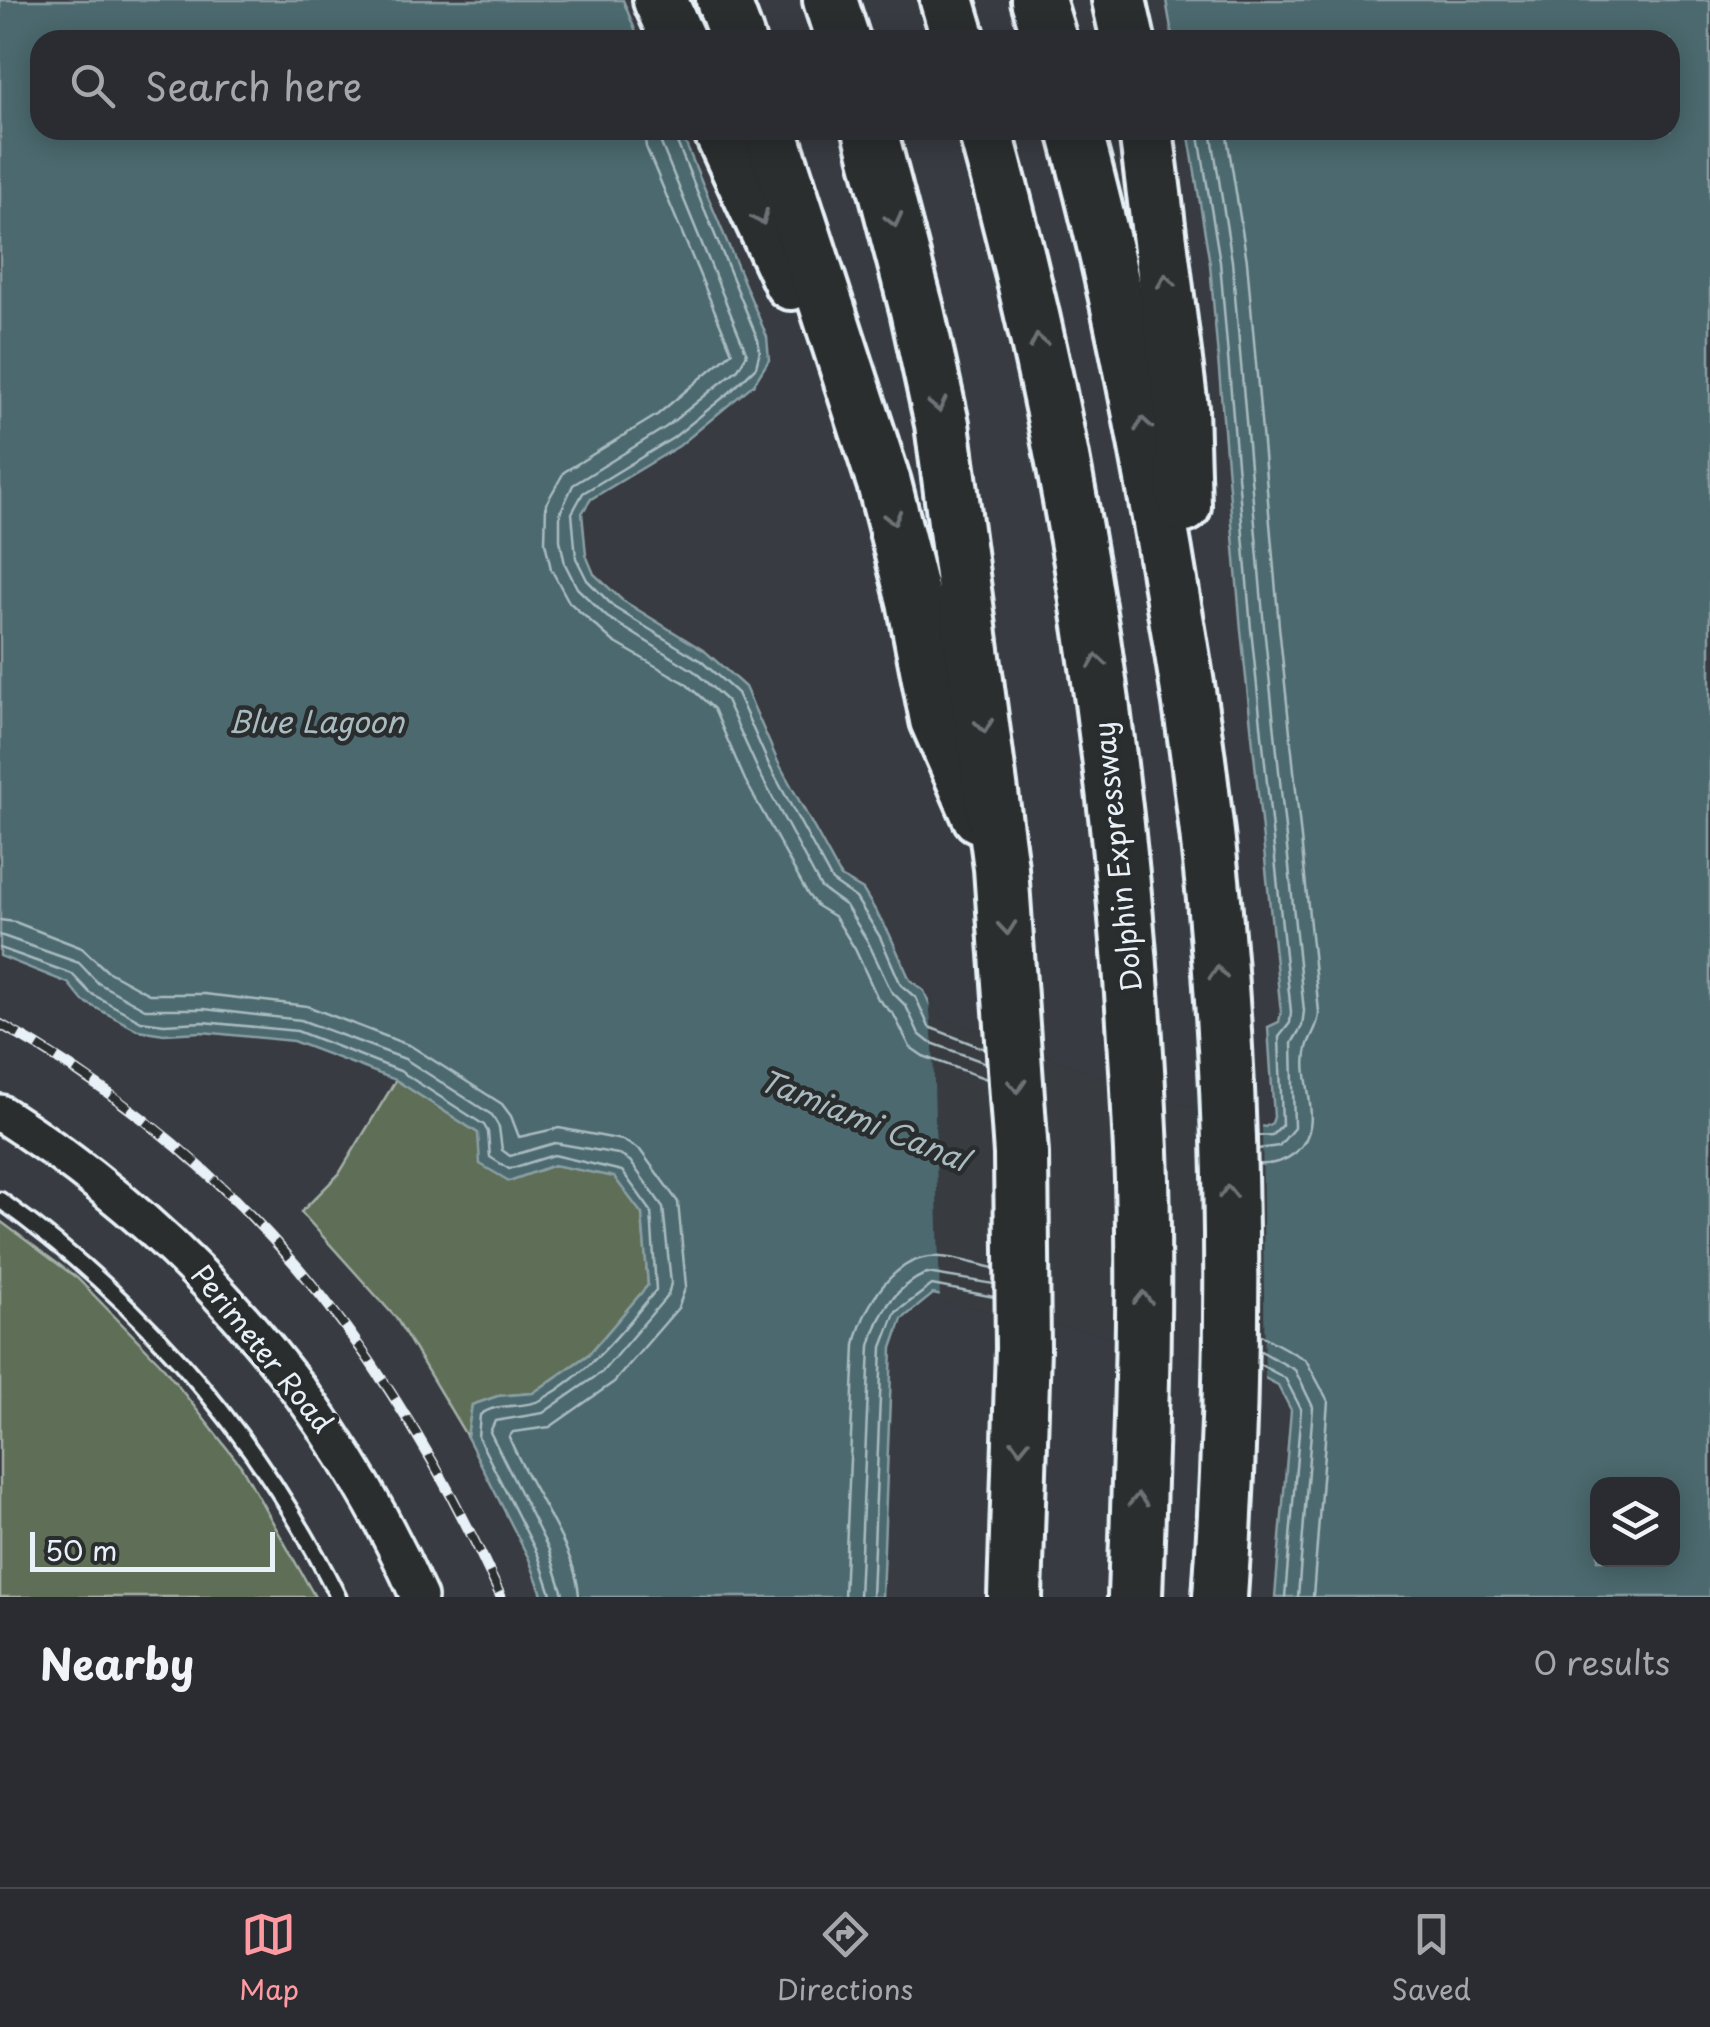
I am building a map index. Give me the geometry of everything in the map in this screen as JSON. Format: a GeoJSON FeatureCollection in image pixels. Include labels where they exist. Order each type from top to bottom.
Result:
{"type":"FeatureCollection","features":[{"type":"Feature","properties":{"kind":"highway"},"geometry":{"type":"LineString","coordinates":[[660,0],[674,30]]}},
{"type":"Feature","properties":{"kind":"highway"},"geometry":{"type":"LineString","coordinates":[[723,0],[734,30]]}},
{"type":"Feature","properties":{"kind":"highway"},"geometry":{"type":"LineString","coordinates":[[830,0],[840,30]]}},
{"type":"Feature","properties":{"kind":"highway"},"geometry":{"type":"LineString","coordinates":[[947,0],[956,30]]}},
{"type":"Feature","properties":{"kind":"highway"},"geometry":{"type":"LineString","coordinates":[[1038,0],[1047,30]]}},
{"type":"Feature","properties":{"kind":"highway"},"geometry":{"type":"LineString","coordinates":[[1119,0],[1126,30]]}},
{"type":"Feature","properties":{"kind":"highway"},"geometry":{"type":"LineString","coordinates":[[725,140],[796,293],[866,424]]}},
{"type":"Feature","properties":{"kind":"highway"},"geometry":{"type":"LineString","coordinates":[[773,140],[900,541],[937,720],[1001,868]]}},
{"type":"Feature","properties":{"kind":"highway"},"geometry":{"type":"LineString","coordinates":[[873,140],[942,424],[1001,868],[1022,1154],[1023,1348],[1015,1597]]}},
{"type":"Feature","properties":{"kind":"highway","name":"Dolphin Expressway"},"geometry":{"type":"LineString","coordinates":[[988,140],[1037,337],[1082,564],[1114,787],[1141,1154],[1142,1396],[1135,1597]]}},
{"type":"Feature","properties":{"kind":"highway"},"geometry":{"type":"LineString","coordinates":[[1078,140],[1138,392],[1188,692],[1210,874],[1224,1071],[1230,1302],[1220,1597]]}},
{"type":"Feature","properties":{"kind":"highway"},"geometry":{"type":"LineString","coordinates":[[1147,140],[1181,408],[1188,692]]}},
{"type":"Feature","properties":{"kind":"street","name":"Perimeter Road"},"geometry":{"type":"LineString","coordinates":[[0,1113],[138,1213],[176,1246],[242,1316],[342,1448],[370,1495],[419,1597]]}},
{"type":"Feature","properties":{"kind":"lane"},"geometry":{"type":"LineString","coordinates":[[0,1200],[114,1293],[212,1397],[278,1489],[338,1597]]}},
{"type":"Feature","properties":{"kind":"green space"},"geometry":{"type":"Polygon","coordinates":[[[396,1080],[478,1133],[509,1181],[554,1165],[614,1176],[642,1214],[648,1285],[589,1354],[533,1393],[498,1396],[472,1405],[467,1437],[396,1318],[301,1212],[339,1174],[396,1080]]]}},
{"type":"Feature","properties":{"kind":"green space"},"geometry":{"type":"Polygon","coordinates":[[[0,1221],[77,1278],[160,1363],[241,1466],[315,1597],[0,1597],[0,1221]]]}},
{"type":"Feature","properties":{"kind":"water","name":"Blue Lagoon"},"geometry":{"type":"Polygon","coordinates":[[[0,0],[623,0],[635,30],[30,30],[30,140],[684,140],[767,337],[769,360],[754,384],[679,446],[591,499],[582,513],[586,555],[594,574],[622,600],[706,652],[745,687],[778,762],[841,877],[863,890],[889,933],[910,980],[924,991],[937,1021],[1172,1107],[1265,1127],[1274,1117],[1268,1027],[1279,1022],[1281,1012],[1241,630],[1210,264],[1190,140],[1680,140],[1680,30],[1171,30],[1166,0],[1710,0],[1710,1597],[1275,1597],[1291,1410],[1278,1385],[1235,1363],[1163,1342],[933,1294],[902,1319],[892,1348],[882,1597],[543,1597],[529,1559],[467,1437],[472,1405],[498,1396],[533,1393],[589,1354],[648,1285],[642,1214],[614,1177],[554,1165],[509,1181],[480,1164],[478,1133],[396,1080],[293,1041],[138,1030],[83,1001],[68,983],[0,956],[0,0]]]}},
{"type":"Feature","properties":{"kind":"pier"},"geometry":{"type":"Polygon","coordinates":[[[928,988],[941,1017],[1174,1103],[1262,1121],[1265,1384],[1233,1368],[1161,1346],[940,1301],[928,988]]]}},
{"type":"Feature","properties":{"kind":"railway"},"geometry":{"type":"LineString","coordinates":[[0,1024],[86,1077],[164,1136],[234,1199],[298,1268],[357,1342],[409,1422],[501,1597]]}},
{"type":"Feature","properties":{"kind":"water label","name":"Tamiami Canal"},"geometry":{"type":"Point","coordinates":[864,1121]}}]}
